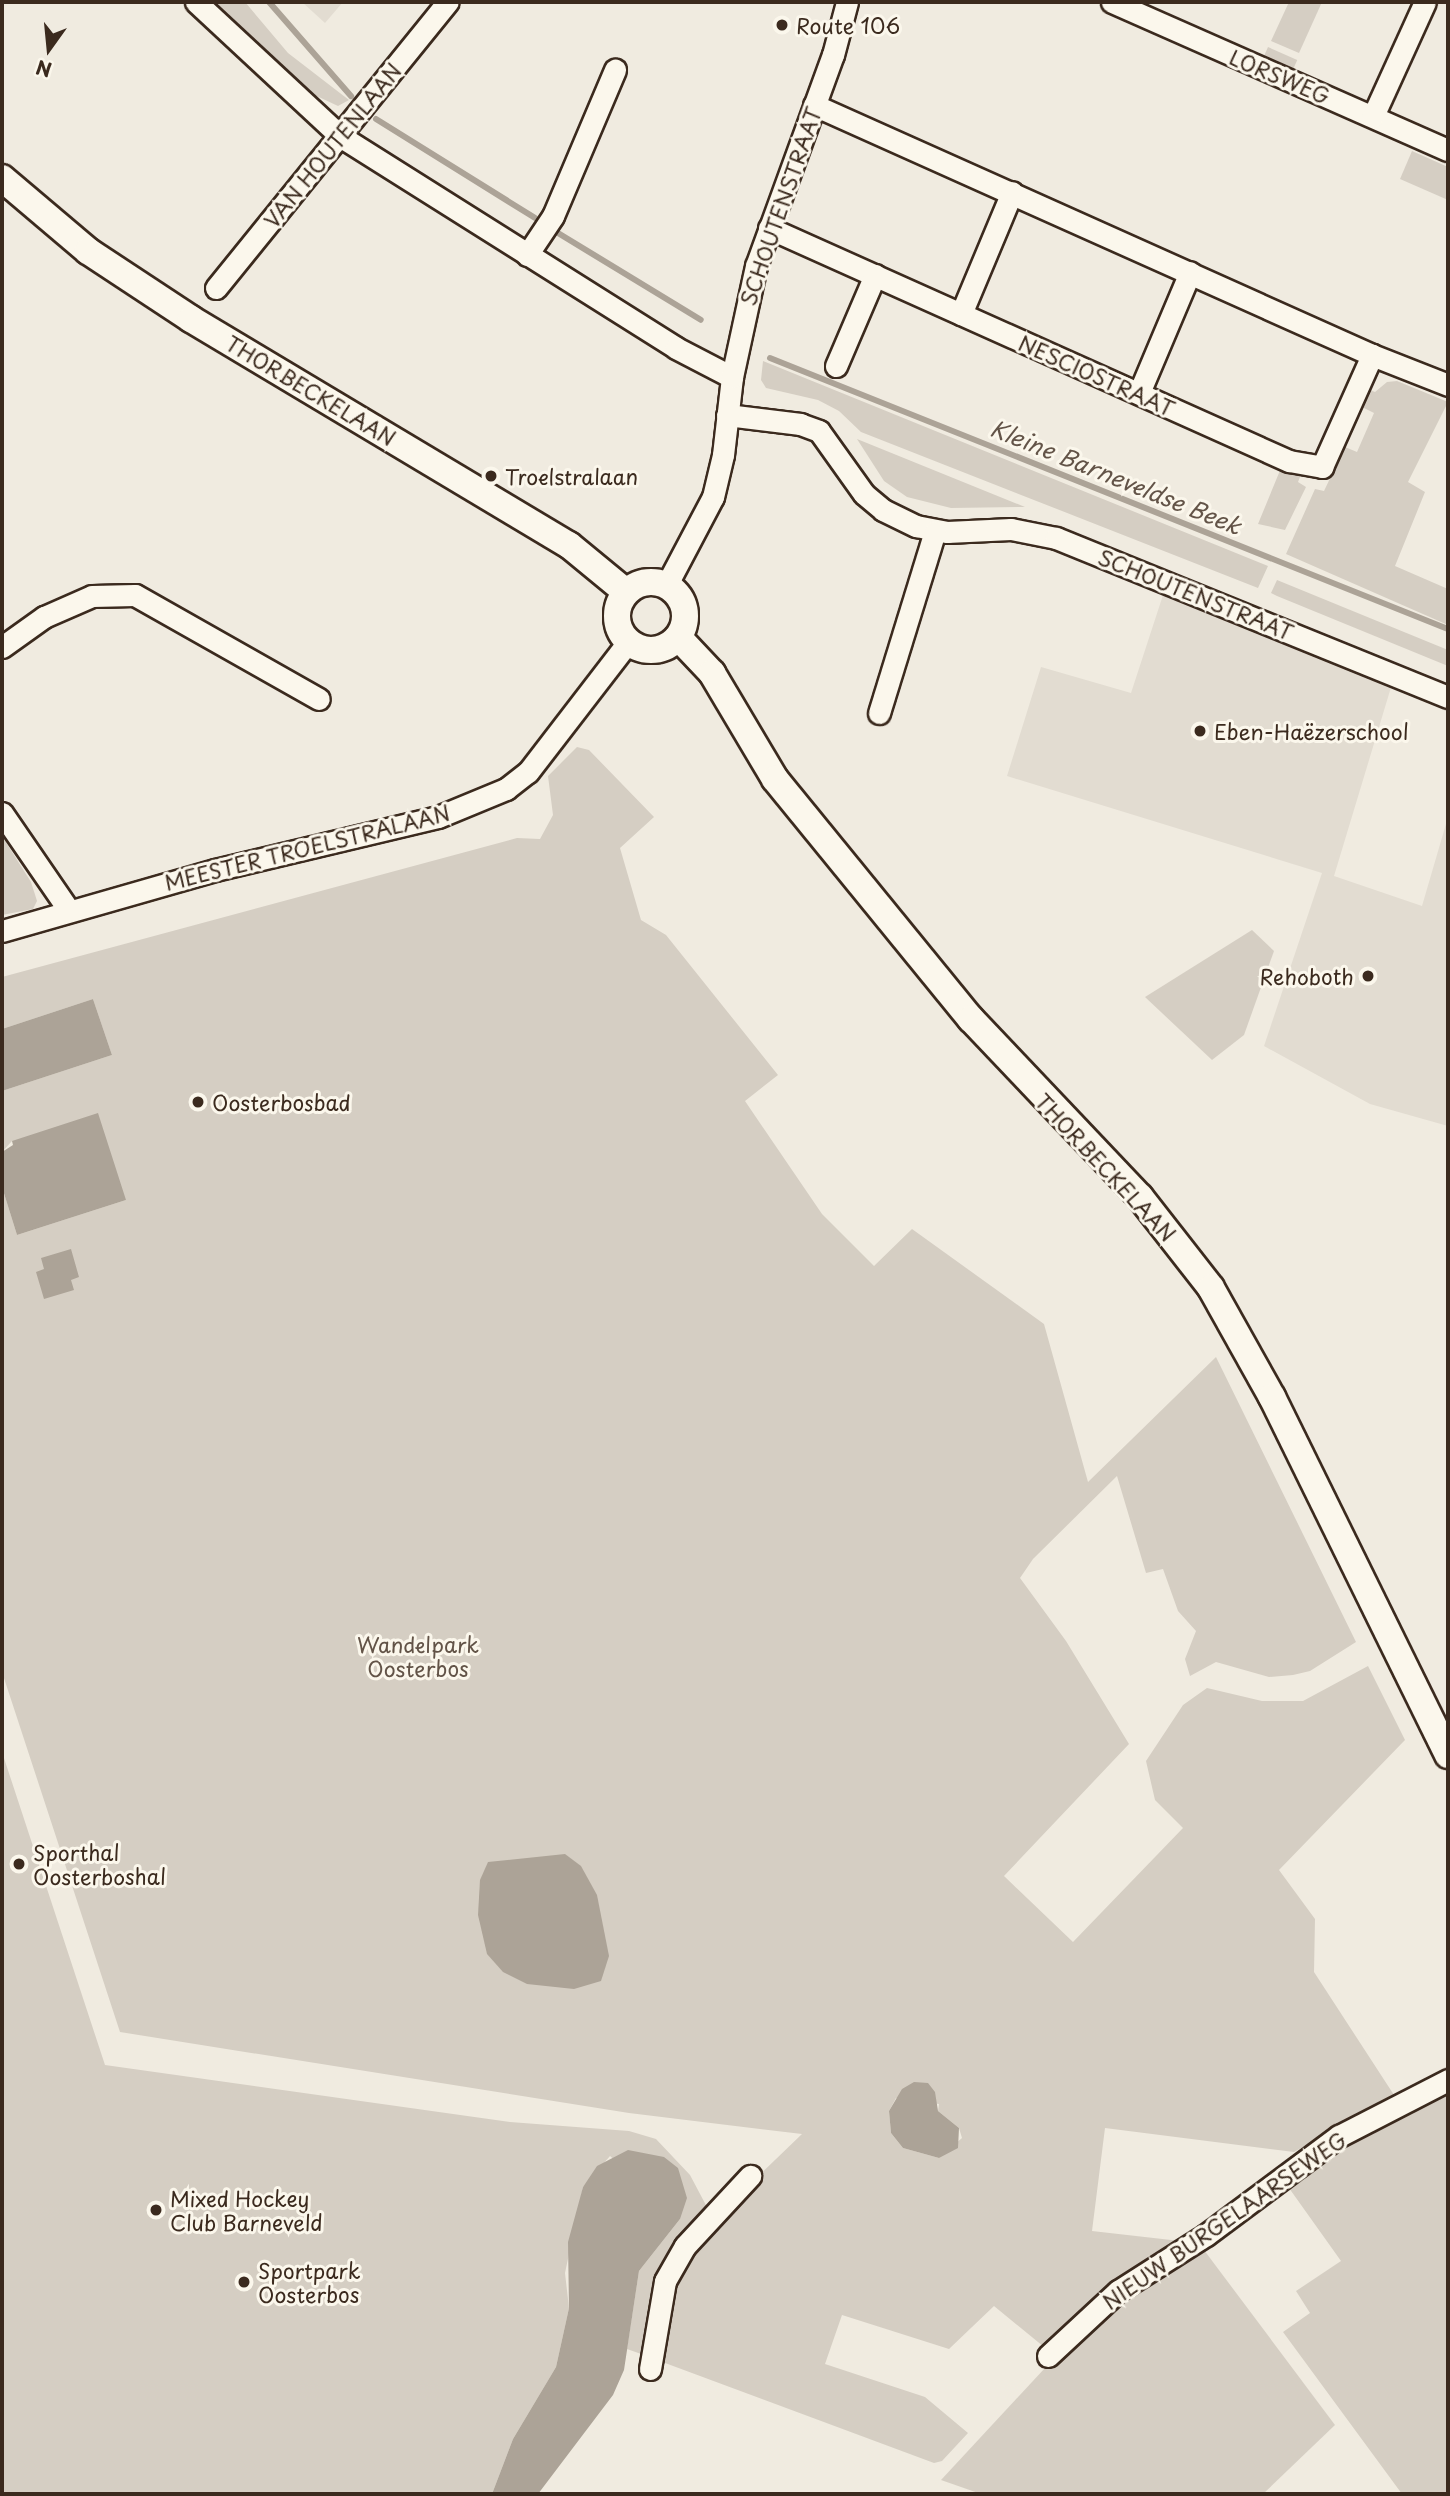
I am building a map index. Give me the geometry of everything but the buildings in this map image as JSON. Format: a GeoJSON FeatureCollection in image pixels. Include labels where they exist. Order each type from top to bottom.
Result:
{"type":"FeatureCollection","features":[{"type":"Feature","properties":{"kind":"main road","name":"THORBECKELAAN"},"geometry":{"type":"LineString","coordinates":[[2,178],[89,251],[191,319],[569,545],[626,592]]}},
{"type":"Feature","properties":{"kind":"main road"},"geometry":{"type":"LineString","coordinates":[[638,584],[666,586],[684,609],[678,637],[654,650],[628,642],[616,617],[626,592],[638,584]]}},
{"type":"Feature","properties":{"kind":"main road","name":"THORBECKELAAN"},"geometry":{"type":"LineString","coordinates":[[678,637],[712,673],[775,779],[986,1037],[1140,1197],[1211,1288],[1272,1397],[1448,1755]]}},
{"type":"Feature","properties":{"kind":"street"},"geometry":{"type":"LineString","coordinates":[[195,2],[340,136],[676,348],[732,377]]}},
{"type":"Feature","properties":{"kind":"street","name":"VAN HOUTENLAAN"},"geometry":{"type":"LineString","coordinates":[[216,288],[449,2]]}},
{"type":"Feature","properties":{"kind":"street","name":"SCHOUTENSTRAAT"},"geometry":{"type":"LineString","coordinates":[[666,586],[713,497],[732,377],[756,266],[814,105],[847,2]]}},
{"type":"Feature","properties":{"kind":"street","name":"LORSWEG"},"geometry":{"type":"LineString","coordinates":[[1112,2],[1448,150]]}},
{"type":"Feature","properties":{"kind":"street"},"geometry":{"type":"LineString","coordinates":[[1373,116],[1425,2]]}},
{"type":"Feature","properties":{"kind":"street"},"geometry":{"type":"LineString","coordinates":[[527,256],[553,216],[615,70]]}},
{"type":"Feature","properties":{"kind":"street"},"geometry":{"type":"LineString","coordinates":[[814,105],[1371,355],[1447,381]]}},
{"type":"Feature","properties":{"kind":"street"},"geometry":{"type":"LineString","coordinates":[[961,314],[1012,192]]}},
{"type":"Feature","properties":{"kind":"street","name":"NESCIOSTRAAT"},"geometry":{"type":"LineString","coordinates":[[769,228],[1289,461],[1322,467],[1371,355]]}},
{"type":"Feature","properties":{"kind":"street"},"geometry":{"type":"LineString","coordinates":[[1139,393],[1191,272]]}},
{"type":"Feature","properties":{"kind":"street"},"geometry":{"type":"LineString","coordinates":[[836,366],[875,275]]}},
{"type":"Feature","properties":{"kind":"street","name":"SCHOUTENSTRAAT"},"geometry":{"type":"LineString","coordinates":[[727,415],[800,424],[819,431],[864,494],[883,510],[935,531],[1010,529],[1056,538],[1448,696]]}},
{"type":"Feature","properties":{"kind":"street"},"geometry":{"type":"LineString","coordinates":[[880,713],[935,531]]}},
{"type":"Feature","properties":{"kind":"street"},"geometry":{"type":"LineString","coordinates":[[2,647],[44,617],[92,596],[135,595],[319,699]]}},
{"type":"Feature","properties":{"kind":"street","name":"MEESTER TROELSTRALAAN"},"geometry":{"type":"LineString","coordinates":[[2,931],[68,909],[438,817],[506,789],[528,772],[628,642]]}},
{"type":"Feature","properties":{"kind":"street"},"geometry":{"type":"LineString","coordinates":[[2,813],[68,909]]}},
{"type":"Feature","properties":{"kind":"street","name":"NIEUW BURGELAARSEWEG"},"geometry":{"type":"LineString","coordinates":[[1048,2356],[1118,2291],[1206,2235],[1339,2136],[1448,2080]]}},
{"type":"Feature","properties":{"kind":"street"},"geometry":{"type":"LineString","coordinates":[[650,2369],[665,2281],[685,2246],[750,2176]]}},
{"type":"Feature","properties":{"kind":"shaded area"},"geometry":{"type":"Polygon","coordinates":[[[302,2],[343,2],[325,23],[302,2]]]}},
{"type":"Feature","properties":{"kind":"shaded area","name":"Eben-Haëzerschool"},"geometry":{"type":"Polygon","coordinates":[[[1164,592],[1392,684],[1334,876],[1422,906],[1448,817],[1448,1126],[1370,1104],[1264,1046],[1322,873],[1007,776],[1041,667],[1131,693],[1164,592]]]}},
{"type":"Feature","properties":{"kind":"shaded area"},"geometry":{"type":"Polygon","coordinates":[[[93,999],[112,1055],[2,1091],[2,1029],[93,999]]]}},
{"type":"Feature","properties":{"kind":"shaded area"},"geometry":{"type":"Polygon","coordinates":[[[98,1113],[126,1200],[17,1235],[2,1187],[2,1152],[13,1145],[12,1141],[98,1113]]]}},
{"type":"Feature","properties":{"kind":"shaded area"},"geometry":{"type":"Polygon","coordinates":[[[71,1249],[79,1277],[71,1280],[74,1290],[44,1299],[36,1272],[44,1269],[41,1258],[71,1249]]]}},
{"type":"Feature","properties":{"kind":"shaded area"},"geometry":{"type":"Polygon","coordinates":[[[565,1854],[581,1866],[597,1895],[609,1956],[601,1981],[574,1989],[527,1984],[503,1972],[487,1954],[478,1915],[480,1880],[488,1862],[565,1854]]]}},
{"type":"Feature","properties":{"kind":"shaded area"},"geometry":{"type":"Polygon","coordinates":[[[914,2082],[928,2083],[935,2092],[938,2111],[959,2128],[958,2148],[939,2158],[903,2148],[891,2133],[889,2111],[902,2089],[914,2082]]]}},
{"type":"Feature","properties":{"kind":"shaded area"},"geometry":{"type":"Polygon","coordinates":[[[628,2150],[664,2157],[678,2168],[687,2198],[680,2219],[639,2271],[624,2370],[613,2395],[538,2494],[492,2494],[513,2439],[556,2367],[569,2308],[568,2242],[583,2187],[597,2166],[628,2150]]]}},
{"type":"Feature","properties":{"kind":"green space"},"geometry":{"type":"Polygon","coordinates":[[[207,2],[245,2],[288,53],[349,100],[338,106],[306,91],[207,2]]]}},
{"type":"Feature","properties":{"kind":"green space"},"geometry":{"type":"Polygon","coordinates":[[[1289,2],[1322,2],[1299,53],[1271,41],[1289,2]]]}},
{"type":"Feature","properties":{"kind":"green space"},"geometry":{"type":"Polygon","coordinates":[[[1268,47],[1297,60],[1292,72],[1263,59],[1268,47]]]}},
{"type":"Feature","properties":{"kind":"green space"},"geometry":{"type":"Polygon","coordinates":[[[1412,151],[1448,167],[1448,200],[1400,179],[1412,151]]]}},
{"type":"Feature","properties":{"kind":"green space"},"geometry":{"type":"Polygon","coordinates":[[[763,361],[1268,566],[1258,588],[861,432],[839,411],[818,400],[766,388],[761,380],[763,361]]]}},
{"type":"Feature","properties":{"kind":"green space"},"geometry":{"type":"Polygon","coordinates":[[[1397,381],[1448,402],[1408,482],[1425,492],[1395,566],[1448,589],[1448,625],[1286,554],[1315,489],[1324,491],[1345,447],[1357,452],[1374,413],[1362,407],[1370,390],[1375,392],[1387,382],[1397,381]]]}},
{"type":"Feature","properties":{"kind":"green space"},"geometry":{"type":"Polygon","coordinates":[[[857,439],[1025,507],[951,508],[907,497],[884,481],[857,439]]]}},
{"type":"Feature","properties":{"kind":"green space"},"geometry":{"type":"Polygon","coordinates":[[[1281,468],[1303,469],[1298,482],[1306,487],[1285,530],[1258,524],[1281,468]]]}},
{"type":"Feature","properties":{"kind":"green space"},"geometry":{"type":"Polygon","coordinates":[[[1277,580],[1448,650],[1448,666],[1271,593],[1277,580]]]}},
{"type":"Feature","properties":{"kind":"green space","name":"Wandelpark Oosterbos"},"geometry":{"type":"Polygon","coordinates":[[[577,747],[589,750],[654,817],[620,848],[641,920],[666,935],[778,1075],[745,1101],[822,1214],[874,1266],[912,1229],[1044,1324],[1088,1482],[1216,1357],[1356,1642],[1310,1671],[1293,1675],[1269,1677],[1216,1662],[1190,1676],[1185,1659],[1196,1631],[1178,1611],[1163,1569],[1146,1573],[1117,1476],[1033,1559],[1020,1578],[1066,1641],[1129,1744],[1004,1876],[1073,1942],[1183,1828],[1155,1800],[1146,1761],[1183,1705],[1207,1688],[1262,1701],[1303,1701],[1368,1666],[1405,1740],[1279,1870],[1315,1919],[1314,1972],[1394,2095],[1294,2152],[1105,2128],[1092,2231],[1180,2241],[1049,2351],[994,2306],[949,2349],[842,2315],[825,2364],[925,2397],[968,2433],[942,2461],[934,2463],[657,2360],[670,2282],[688,2253],[732,2213],[744,2190],[802,2134],[629,2113],[120,2032],[2,1672],[2,1187],[17,1235],[126,1200],[12,1141],[2,1152],[2,1091],[112,1055],[93,999],[2,1029],[2,977],[517,838],[540,839],[553,815],[548,776],[577,747]],[[896,2098],[889,2111],[891,2133],[903,2148],[939,2158],[962,2138],[959,2128],[938,2111],[939,2104],[896,2098]]]}},
{"type":"Feature","properties":{"kind":"green space"},"geometry":{"type":"Polygon","coordinates":[[[2,836],[31,882],[37,901],[33,909],[2,915],[2,836]]]}},
{"type":"Feature","properties":{"kind":"green space"},"geometry":{"type":"Polygon","coordinates":[[[1252,930],[1274,951],[1244,1035],[1212,1060],[1145,997],[1252,930]]]}},
{"type":"Feature","properties":{"kind":"green space","name":"Sportpark Oosterbos"},"geometry":{"type":"Polygon","coordinates":[[[2,1752],[105,2065],[510,2122],[629,2131],[656,2139],[690,2175],[708,2209],[644,2355],[627,2349],[639,2271],[680,2219],[610,2156],[583,2187],[565,2273],[569,2308],[556,2367],[513,2439],[492,2494],[2,2494],[2,1752]]]}},
{"type":"Feature","properties":{"kind":"green space"},"geometry":{"type":"Polygon","coordinates":[[[1448,2087],[1448,2494],[1402,2494],[1283,2332],[1310,2313],[1296,2291],[1341,2261],[1284,2181],[1317,2156],[1448,2087]]]}},
{"type":"Feature","properties":{"kind":"green space"},"geometry":{"type":"Polygon","coordinates":[[[1198,2242],[1335,2425],[1263,2494],[981,2494],[941,2480],[1070,2341],[1198,2242]]]}},
{"type":"Feature","properties":{"kind":"waterway","name":"Kleine Barneveldse Beek"},"geometry":{"type":"LineString","coordinates":[[269,2],[351,96]]}},
{"type":"Feature","properties":{"kind":"waterway","name":"Kleine Barneveldse Beek"},"geometry":{"type":"LineString","coordinates":[[376,119],[535,218]]}},
{"type":"Feature","properties":{"kind":"waterway","name":"Kleine Barneveldse Beek"},"geometry":{"type":"LineString","coordinates":[[558,233],[701,320]]}},
{"type":"Feature","properties":{"kind":"waterway","name":"Kleine Barneveldse Beek"},"geometry":{"type":"LineString","coordinates":[[770,358],[1448,629]]}},
{"type":"Feature","properties":{"kind":"place","name":"Route 106"},"geometry":{"type":"Point","coordinates":[782,25]}},
{"type":"Feature","properties":{"kind":"place","name":"Troelstralaan"},"geometry":{"type":"Point","coordinates":[491,476]}},
{"type":"Feature","properties":{"kind":"place","name":"Eben-Haëzerschool"},"geometry":{"type":"Point","coordinates":[1200,731]}},
{"type":"Feature","properties":{"kind":"place","name":"Rehoboth"},"geometry":{"type":"Point","coordinates":[1368,976]}},
{"type":"Feature","properties":{"kind":"place","name":"Oosterbosbad"},"geometry":{"type":"Point","coordinates":[198,1102]}},
{"type":"Feature","properties":{"kind":"place","name":"Sporthal Oosterboshal"},"geometry":{"type":"Point","coordinates":[19,1864]}},
{"type":"Feature","properties":{"kind":"place","name":"Mixed Hockey Club Barneveld"},"geometry":{"type":"Point","coordinates":[156,2210]}},
{"type":"Feature","properties":{"kind":"place","name":"Sportpark Oosterbos"},"geometry":{"type":"Point","coordinates":[244,2282]}}]}
